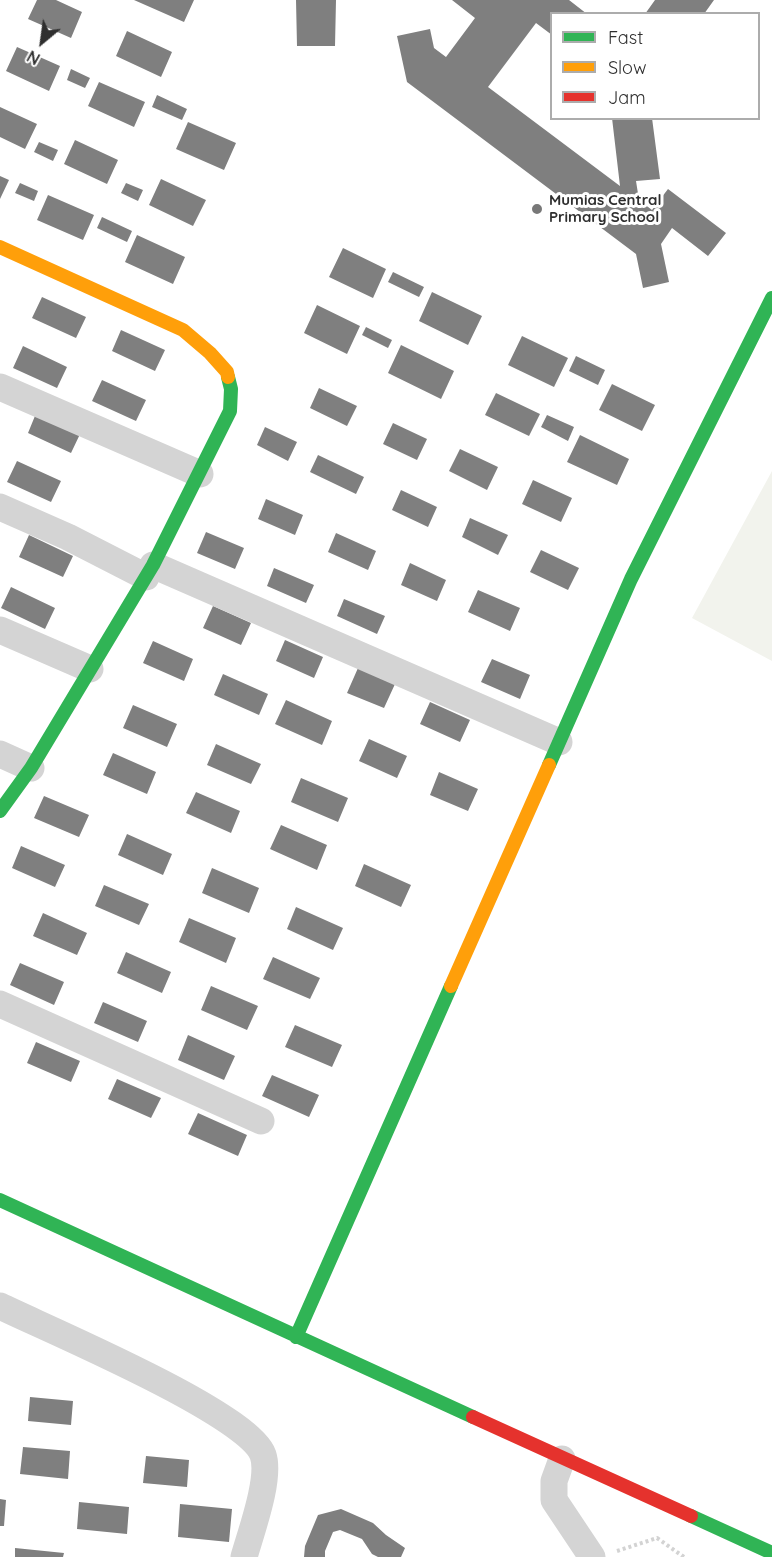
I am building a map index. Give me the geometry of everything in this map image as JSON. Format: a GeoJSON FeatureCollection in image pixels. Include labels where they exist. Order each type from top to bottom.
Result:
{"type":"FeatureCollection","features":[{"type":"Feature","properties":{"kind":"street"},"geometry":{"type":"LineString","coordinates":[[0,247],[183,330],[210,353],[227,372],[231,389],[230,411],[149,571],[31,768],[0,811]]}},
{"type":"Feature","properties":{"kind":"street"},"geometry":{"type":"LineString","coordinates":[[296,1337],[631,579],[772,298]]}},
{"type":"Feature","properties":{"kind":"street"},"geometry":{"type":"LineString","coordinates":[[0,387],[200,474]]}},
{"type":"Feature","properties":{"kind":"street"},"geometry":{"type":"LineString","coordinates":[[0,507],[559,741]]}},
{"type":"Feature","properties":{"kind":"street"},"geometry":{"type":"LineString","coordinates":[[0,630],[90,669]]}},
{"type":"Feature","properties":{"kind":"street"},"geometry":{"type":"LineString","coordinates":[[0,754],[31,768]]}},
{"type":"Feature","properties":{"kind":"street"},"geometry":{"type":"LineString","coordinates":[[0,1004],[261,1121]]}},
{"type":"Feature","properties":{"kind":"street"},"geometry":{"type":"LineString","coordinates":[[0,1200],[562,1459],[772,1553]]}},
{"type":"Feature","properties":{"kind":"street"},"geometry":{"type":"LineString","coordinates":[[0,1306],[144,1373],[230,1422],[252,1440],[263,1453],[267,1470],[244,1557]]}},
{"type":"Feature","properties":{"kind":"street"},"geometry":{"type":"LineString","coordinates":[[562,1459],[554,1481],[554,1500],[604,1554]]}},
{"type":"Feature","properties":{"kind":"path"},"geometry":{"type":"LineString","coordinates":[[604,1554],[657,1538],[684,1557]]}},
{"type":"Feature","properties":{"kind":"shaded area"},"geometry":{"type":"Polygon","coordinates":[[[772,471],[772,661],[692,618],[772,471]]]}},
{"type":"Feature","properties":{"kind":"building"},"geometry":{"type":"Polygon","coordinates":[[[37,0],[56,0],[82,12],[71,38],[28,19],[37,0]]]}},
{"type":"Feature","properties":{"kind":"building"},"geometry":{"type":"Polygon","coordinates":[[[134,0],[194,0],[184,22],[134,0]]]}},
{"type":"Feature","properties":{"kind":"building"},"geometry":{"type":"Polygon","coordinates":[[[296,0],[336,0],[335,46],[297,46],[296,0]]]}},
{"type":"Feature","properties":{"kind":"building"},"geometry":{"type":"Polygon","coordinates":[[[452,0],[569,0],[584,12],[550,12],[550,34],[536,23],[488,87],[620,186],[612,120],[652,120],[660,179],[636,181],[639,200],[652,210],[668,189],[726,233],[708,256],[672,228],[661,244],[669,282],[643,288],[636,254],[407,82],[397,36],[430,29],[434,48],[446,57],[475,18],[452,0]]]}},
{"type":"Feature","properties":{"kind":"building"},"geometry":{"type":"Polygon","coordinates":[[[655,0],[714,0],[705,12],[646,12],[655,0]]]}},
{"type":"Feature","properties":{"kind":"building"},"geometry":{"type":"Polygon","coordinates":[[[127,31],[172,52],[161,77],[116,56],[127,31]]]}},
{"type":"Feature","properties":{"kind":"building"},"geometry":{"type":"Polygon","coordinates":[[[17,47],[60,66],[49,91],[6,71],[17,47]]]}},
{"type":"Feature","properties":{"kind":"building"},"geometry":{"type":"Polygon","coordinates":[[[71,69],[90,78],[85,88],[67,80],[71,69]]]}},
{"type":"Feature","properties":{"kind":"building"},"geometry":{"type":"Polygon","coordinates":[[[99,82],[145,102],[134,127],[88,106],[99,82]]]}},
{"type":"Feature","properties":{"kind":"building"},"geometry":{"type":"Polygon","coordinates":[[[157,95],[187,109],[182,120],[152,107],[157,95]]]}},
{"type":"Feature","properties":{"kind":"building"},"geometry":{"type":"Polygon","coordinates":[[[0,107],[37,124],[25,149],[0,137],[0,107]]]}},
{"type":"Feature","properties":{"kind":"building"},"geometry":{"type":"Polygon","coordinates":[[[188,122],[236,143],[224,170],[176,149],[188,122]]]}},
{"type":"Feature","properties":{"kind":"building"},"geometry":{"type":"Polygon","coordinates":[[[75,140],[118,160],[107,184],[64,164],[75,140]]]}},
{"type":"Feature","properties":{"kind":"building"},"geometry":{"type":"Polygon","coordinates":[[[39,142],[58,150],[53,161],[34,152],[39,142]]]}},
{"type":"Feature","properties":{"kind":"building"},"geometry":{"type":"Polygon","coordinates":[[[0,176],[9,180],[0,199],[0,176]]]}},
{"type":"Feature","properties":{"kind":"building"},"geometry":{"type":"Polygon","coordinates":[[[161,179],[206,200],[193,226],[149,205],[161,179]]]}},
{"type":"Feature","properties":{"kind":"building"},"geometry":{"type":"Polygon","coordinates":[[[20,183],[38,191],[34,201],[15,193],[20,183]]]}},
{"type":"Feature","properties":{"kind":"building"},"geometry":{"type":"Polygon","coordinates":[[[126,183],[143,190],[138,201],[121,193],[126,183]]]}},
{"type":"Feature","properties":{"kind":"building"},"geometry":{"type":"Polygon","coordinates":[[[48,195],[94,215],[83,240],[37,220],[48,195]]]}},
{"type":"Feature","properties":{"kind":"building"},"geometry":{"type":"Polygon","coordinates":[[[102,217],[132,231],[127,242],[97,228],[102,217]]]}},
{"type":"Feature","properties":{"kind":"building"},"geometry":{"type":"Polygon","coordinates":[[[137,235],[185,257],[173,284],[125,262],[137,235]]]}},
{"type":"Feature","properties":{"kind":"building"},"geometry":{"type":"Polygon","coordinates":[[[343,248],[386,269],[373,298],[329,277],[343,248]]]}},
{"type":"Feature","properties":{"kind":"building"},"geometry":{"type":"Polygon","coordinates":[[[393,272],[424,287],[419,297],[388,282],[393,272]]]}},
{"type":"Feature","properties":{"kind":"building"},"geometry":{"type":"Polygon","coordinates":[[[432,292],[482,316],[468,345],[419,321],[432,292]]]}},
{"type":"Feature","properties":{"kind":"building"},"geometry":{"type":"Polygon","coordinates":[[[42,297],[86,317],[76,338],[32,318],[42,297]]]}},
{"type":"Feature","properties":{"kind":"building"},"geometry":{"type":"Polygon","coordinates":[[[317,305],[360,326],[347,354],[304,333],[317,305]]]}},
{"type":"Feature","properties":{"kind":"building"},"geometry":{"type":"Polygon","coordinates":[[[366,327],[392,340],[388,348],[362,335],[366,327]]]}},
{"type":"Feature","properties":{"kind":"building"},"geometry":{"type":"Polygon","coordinates":[[[121,330],[165,350],[155,371],[112,351],[121,330]]]}},
{"type":"Feature","properties":{"kind":"building"},"geometry":{"type":"Polygon","coordinates":[[[522,336],[568,358],[554,387],[508,365],[522,336]]]}},
{"type":"Feature","properties":{"kind":"building"},"geometry":{"type":"Polygon","coordinates":[[[401,345],[454,371],[441,399],[388,373],[401,345]]]}},
{"type":"Feature","properties":{"kind":"building"},"geometry":{"type":"Polygon","coordinates":[[[23,346],[67,367],[57,388],[13,368],[23,346]]]}},
{"type":"Feature","properties":{"kind":"building"},"geometry":{"type":"Polygon","coordinates":[[[576,356],[605,370],[598,385],[569,371],[576,356]]]}},
{"type":"Feature","properties":{"kind":"building"},"geometry":{"type":"Polygon","coordinates":[[[102,380],[146,400],[136,421],[92,401],[102,380]]]}},
{"type":"Feature","properties":{"kind":"building"},"geometry":{"type":"Polygon","coordinates":[[[612,384],[655,405],[642,431],[599,410],[612,384]]]}},
{"type":"Feature","properties":{"kind":"building"},"geometry":{"type":"Polygon","coordinates":[[[319,388],[357,406],[347,426],[310,408],[319,388]]]}},
{"type":"Feature","properties":{"kind":"building"},"geometry":{"type":"Polygon","coordinates":[[[496,393],[540,414],[529,436],[485,415],[496,393]]]}},
{"type":"Feature","properties":{"kind":"building"},"geometry":{"type":"Polygon","coordinates":[[[37,411],[81,432],[71,453],[28,433],[37,411]]]}},
{"type":"Feature","properties":{"kind":"building"},"geometry":{"type":"Polygon","coordinates":[[[547,415],[574,427],[568,441],[541,427],[547,415]]]}},
{"type":"Feature","properties":{"kind":"building"},"geometry":{"type":"Polygon","coordinates":[[[393,423],[427,439],[417,460],[383,444],[393,423]]]}},
{"type":"Feature","properties":{"kind":"building"},"geometry":{"type":"Polygon","coordinates":[[[265,427],[297,442],[288,461],[257,445],[265,427]]]}},
{"type":"Feature","properties":{"kind":"building"},"geometry":{"type":"Polygon","coordinates":[[[580,435],[629,459],[617,485],[567,462],[580,435]]]}},
{"type":"Feature","properties":{"kind":"building"},"geometry":{"type":"Polygon","coordinates":[[[460,449],[498,467],[487,490],[449,471],[460,449]]]}},
{"type":"Feature","properties":{"kind":"building"},"geometry":{"type":"Polygon","coordinates":[[[318,455],[364,477],[356,494],[310,472],[318,455]]]}},
{"type":"Feature","properties":{"kind":"building"},"geometry":{"type":"Polygon","coordinates":[[[17,461],[61,481],[51,502],[7,482],[17,461]]]}},
{"type":"Feature","properties":{"kind":"building"},"geometry":{"type":"Polygon","coordinates":[[[533,480],[572,498],[561,522],[522,504],[533,480]]]}},
{"type":"Feature","properties":{"kind":"building"},"geometry":{"type":"Polygon","coordinates":[[[401,490],[437,507],[428,527],[392,510],[401,490]]]}},
{"type":"Feature","properties":{"kind":"building"},"geometry":{"type":"Polygon","coordinates":[[[266,499],[303,515],[295,535],[258,519],[266,499]]]}},
{"type":"Feature","properties":{"kind":"building"},"geometry":{"type":"Polygon","coordinates":[[[470,518],[508,535],[498,555],[462,537],[470,518]]]}},
{"type":"Feature","properties":{"kind":"building"},"geometry":{"type":"Polygon","coordinates":[[[206,532],[244,548],[235,569],[197,553],[206,532]]]}},
{"type":"Feature","properties":{"kind":"building"},"geometry":{"type":"Polygon","coordinates":[[[336,533],[376,551],[368,570],[328,552],[336,533]]]}},
{"type":"Feature","properties":{"kind":"building"},"geometry":{"type":"Polygon","coordinates":[[[29,535],[73,556],[63,577],[19,557],[29,535]]]}},
{"type":"Feature","properties":{"kind":"building"},"geometry":{"type":"Polygon","coordinates":[[[541,550],[579,568],[568,590],[530,572],[541,550]]]}},
{"type":"Feature","properties":{"kind":"building"},"geometry":{"type":"Polygon","coordinates":[[[410,563],[446,580],[437,601],[401,585],[410,563]]]}},
{"type":"Feature","properties":{"kind":"building"},"geometry":{"type":"Polygon","coordinates":[[[274,568],[314,585],[306,603],[267,586],[274,568]]]}},
{"type":"Feature","properties":{"kind":"building"},"geometry":{"type":"Polygon","coordinates":[[[11,587],[55,608],[45,629],[1,608],[11,587]]]}},
{"type":"Feature","properties":{"kind":"building"},"geometry":{"type":"Polygon","coordinates":[[[478,590],[520,608],[510,631],[468,612],[478,590]]]}},
{"type":"Feature","properties":{"kind":"building"},"geometry":{"type":"Polygon","coordinates":[[[344,599],[385,616],[377,634],[337,616],[344,599]]]}},
{"type":"Feature","properties":{"kind":"building"},"geometry":{"type":"Polygon","coordinates":[[[213,606],[251,623],[241,645],[203,628],[213,606]]]}},
{"type":"Feature","properties":{"kind":"building"},"geometry":{"type":"Polygon","coordinates":[[[285,640],[323,657],[314,678],[276,661],[285,640]]]}},
{"type":"Feature","properties":{"kind":"building"},"geometry":{"type":"Polygon","coordinates":[[[153,641],[193,659],[184,681],[143,663],[153,641]]]}},
{"type":"Feature","properties":{"kind":"building"},"geometry":{"type":"Polygon","coordinates":[[[492,659],[530,675],[520,699],[481,682],[492,659]]]}},
{"type":"Feature","properties":{"kind":"building"},"geometry":{"type":"Polygon","coordinates":[[[358,668],[395,684],[384,708],[347,693],[358,668]]]}},
{"type":"Feature","properties":{"kind":"building"},"geometry":{"type":"Polygon","coordinates":[[[223,674],[268,694],[259,715],[214,695],[223,674]]]}},
{"type":"Feature","properties":{"kind":"building"},"geometry":{"type":"Polygon","coordinates":[[[286,700],[332,721],[322,745],[275,724],[286,700]]]}},
{"type":"Feature","properties":{"kind":"building"},"geometry":{"type":"Polygon","coordinates":[[[430,702],[470,720],[460,742],[420,724],[430,702]]]}},
{"type":"Feature","properties":{"kind":"building"},"geometry":{"type":"Polygon","coordinates":[[[133,705],[177,724],[167,747],[123,728],[133,705]]]}},
{"type":"Feature","properties":{"kind":"building"},"geometry":{"type":"Polygon","coordinates":[[[369,739],[407,756],[397,778],[359,761],[369,739]]]}},
{"type":"Feature","properties":{"kind":"building"},"geometry":{"type":"Polygon","coordinates":[[[216,744],[261,764],[251,784],[207,765],[216,744]]]}},
{"type":"Feature","properties":{"kind":"building"},"geometry":{"type":"Polygon","coordinates":[[[113,753],[156,772],[147,794],[103,775],[113,753]]]}},
{"type":"Feature","properties":{"kind":"building"},"geometry":{"type":"Polygon","coordinates":[[[439,772],[478,789],[468,811],[430,795],[439,772]]]}},
{"type":"Feature","properties":{"kind":"building"},"geometry":{"type":"Polygon","coordinates":[[[301,778],[348,798],[338,822],[291,802],[301,778]]]}},
{"type":"Feature","properties":{"kind":"building"},"geometry":{"type":"Polygon","coordinates":[[[196,792],[240,811],[231,833],[186,813],[196,792]]]}},
{"type":"Feature","properties":{"kind":"building"},"geometry":{"type":"Polygon","coordinates":[[[44,796],[89,815],[79,837],[34,818],[44,796]]]}},
{"type":"Feature","properties":{"kind":"building"},"geometry":{"type":"Polygon","coordinates":[[[281,825],[327,845],[317,870],[270,849],[281,825]]]}},
{"type":"Feature","properties":{"kind":"building"},"geometry":{"type":"Polygon","coordinates":[[[127,834],[172,854],[163,875],[118,855],[127,834]]]}},
{"type":"Feature","properties":{"kind":"building"},"geometry":{"type":"Polygon","coordinates":[[[21,846],[65,865],[55,887],[12,868],[21,846]]]}},
{"type":"Feature","properties":{"kind":"building"},"geometry":{"type":"Polygon","coordinates":[[[364,864],[411,885],[401,907],[355,886],[364,864]]]}},
{"type":"Feature","properties":{"kind":"building"},"geometry":{"type":"Polygon","coordinates":[[[212,868],[259,888],[249,913],[202,893],[212,868]]]}},
{"type":"Feature","properties":{"kind":"building"},"geometry":{"type":"Polygon","coordinates":[[[104,885],[149,904],[139,925],[95,906],[104,885]]]}},
{"type":"Feature","properties":{"kind":"building"},"geometry":{"type":"Polygon","coordinates":[[[296,907],[343,928],[333,950],[287,929],[296,907]]]}},
{"type":"Feature","properties":{"kind":"building"},"geometry":{"type":"Polygon","coordinates":[[[43,913],[87,933],[77,955],[33,936],[43,913]]]}},
{"type":"Feature","properties":{"kind":"building"},"geometry":{"type":"Polygon","coordinates":[[[189,918],[236,938],[226,963],[179,942],[189,918]]]}},
{"type":"Feature","properties":{"kind":"building"},"geometry":{"type":"Polygon","coordinates":[[[126,952],[171,972],[162,993],[117,973],[126,952]]]}},
{"type":"Feature","properties":{"kind":"building"},"geometry":{"type":"Polygon","coordinates":[[[273,957],[320,978],[310,999],[263,979],[273,957]]]}},
{"type":"Feature","properties":{"kind":"building"},"geometry":{"type":"Polygon","coordinates":[[[20,963],[64,982],[54,1005],[10,985],[20,963]]]}},
{"type":"Feature","properties":{"kind":"building"},"geometry":{"type":"Polygon","coordinates":[[[211,986],[258,1006],[247,1030],[201,1010],[211,986]]]}},
{"type":"Feature","properties":{"kind":"building"},"geometry":{"type":"Polygon","coordinates":[[[103,1002],[147,1021],[138,1042],[94,1023],[103,1002]]]}},
{"type":"Feature","properties":{"kind":"building"},"geometry":{"type":"Polygon","coordinates":[[[295,1025],[342,1045],[332,1067],[285,1047],[295,1025]]]}},
{"type":"Feature","properties":{"kind":"building"},"geometry":{"type":"Polygon","coordinates":[[[188,1035],[235,1056],[224,1080],[178,1060],[188,1035]]]}},
{"type":"Feature","properties":{"kind":"building"},"geometry":{"type":"Polygon","coordinates":[[[36,1042],[80,1061],[71,1082],[27,1063],[36,1042]]]}},
{"type":"Feature","properties":{"kind":"building"},"geometry":{"type":"Polygon","coordinates":[[[272,1075],[319,1095],[309,1117],[262,1096],[272,1075]]]}},
{"type":"Feature","properties":{"kind":"building"},"geometry":{"type":"Polygon","coordinates":[[[117,1079],[161,1098],[151,1118],[108,1099],[117,1079]]]}},
{"type":"Feature","properties":{"kind":"building"},"geometry":{"type":"Polygon","coordinates":[[[198,1113],[247,1135],[238,1156],[188,1134],[198,1113]]]}},
{"type":"Feature","properties":{"kind":"building"},"geometry":{"type":"Polygon","coordinates":[[[30,1397],[73,1401],[71,1425],[28,1421],[30,1397]]]}},
{"type":"Feature","properties":{"kind":"building"},"geometry":{"type":"Polygon","coordinates":[[[23,1447],[70,1451],[68,1479],[20,1474],[23,1447]]]}},
{"type":"Feature","properties":{"kind":"building"},"geometry":{"type":"Polygon","coordinates":[[[146,1456],[189,1460],[187,1487],[143,1483],[146,1456]]]}},
{"type":"Feature","properties":{"kind":"building"},"geometry":{"type":"Polygon","coordinates":[[[0,1499],[6,1500],[4,1526],[0,1526],[0,1499]]]}},
{"type":"Feature","properties":{"kind":"building"},"geometry":{"type":"Polygon","coordinates":[[[79,1502],[129,1507],[127,1534],[77,1529],[79,1502]]]}},
{"type":"Feature","properties":{"kind":"building"},"geometry":{"type":"Polygon","coordinates":[[[180,1504],[232,1509],[229,1542],[178,1537],[180,1504]]]}},
{"type":"Feature","properties":{"kind":"building"},"geometry":{"type":"Polygon","coordinates":[[[341,1509],[373,1523],[405,1548],[401,1557],[378,1557],[372,1554],[362,1539],[340,1530],[333,1532],[325,1551],[325,1557],[304,1557],[305,1546],[318,1515],[341,1509]]]}},
{"type":"Feature","properties":{"kind":"building"},"geometry":{"type":"Polygon","coordinates":[[[15,1548],[64,1553],[63,1557],[15,1557],[15,1548]]]}},
{"type":"Feature","properties":{"kind":"traffic: fast"},"geometry":{"type":"LineString","coordinates":[[549,765],[631,579],[772,298]]}},
{"type":"Feature","properties":{"kind":"traffic: fast"},"geometry":{"type":"LineString","coordinates":[[0,811],[31,768],[153,565],[230,411],[231,389],[228,377]]}},
{"type":"Feature","properties":{"kind":"traffic: fast"},"geometry":{"type":"LineString","coordinates":[[296,1337],[451,986]]}},
{"type":"Feature","properties":{"kind":"traffic: fast"},"geometry":{"type":"LineString","coordinates":[[0,1200],[473,1417]]}},
{"type":"Feature","properties":{"kind":"traffic: fast"},"geometry":{"type":"LineString","coordinates":[[691,1516],[772,1553]]}},
{"type":"Feature","properties":{"kind":"traffic: slow"},"geometry":{"type":"LineString","coordinates":[[0,247],[183,330],[210,353],[227,372],[228,377]]}},
{"type":"Feature","properties":{"kind":"traffic: slow"},"geometry":{"type":"LineString","coordinates":[[451,986],[549,765]]}},
{"type":"Feature","properties":{"kind":"traffic: jam"},"geometry":{"type":"LineString","coordinates":[[473,1417],[691,1516]]}},
{"type":"Feature","properties":{"kind":"place","name":"Mumias Central Primary School"},"geometry":{"type":"Point","coordinates":[537,209]}}]}
